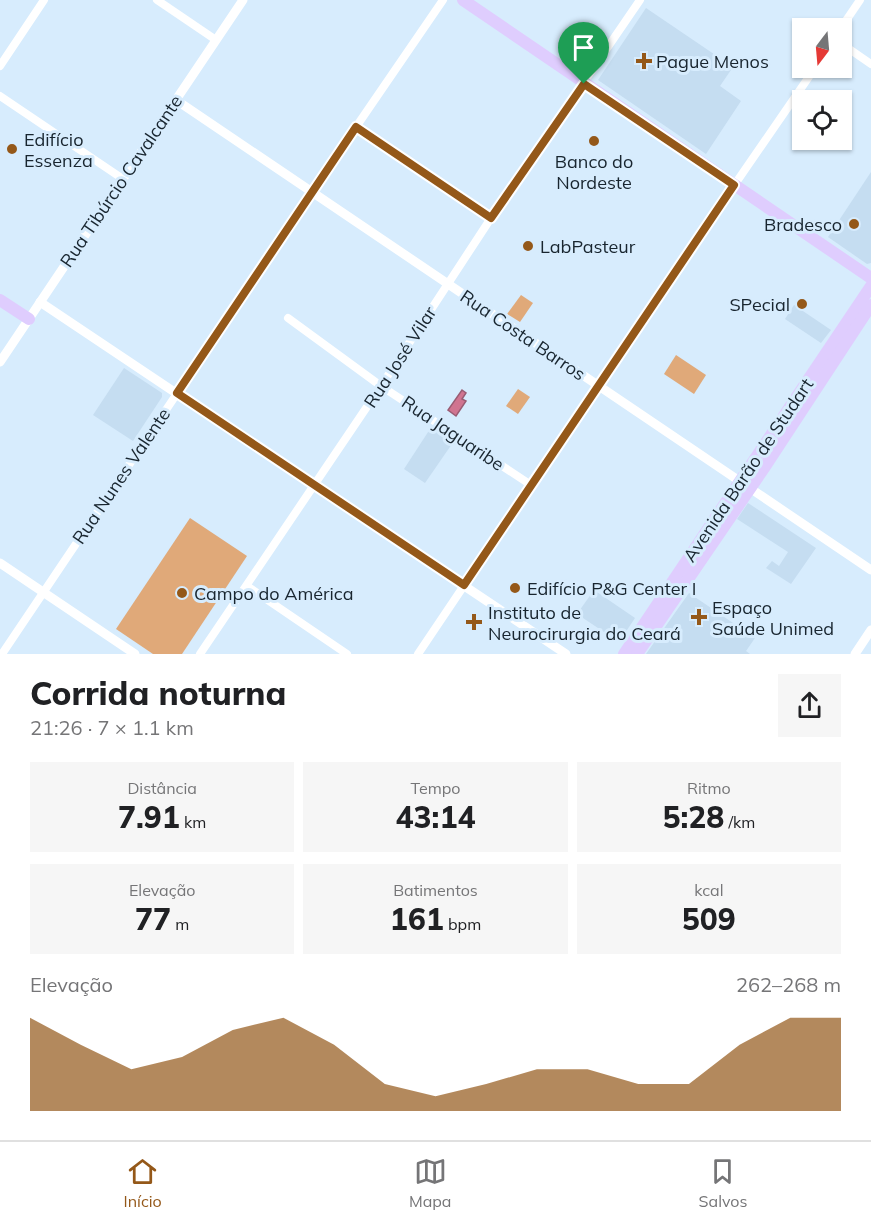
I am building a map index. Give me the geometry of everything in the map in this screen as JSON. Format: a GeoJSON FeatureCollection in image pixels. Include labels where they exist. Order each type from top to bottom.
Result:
{"type":"FeatureCollection","features":[{"type":"Feature","properties":{"kind":"main road"},"geometry":{"type":"LineString","coordinates":[[463,0],[871,278]]}},
{"type":"Feature","properties":{"kind":"main road","name":"Avenida Barão de Studart"},"geometry":{"type":"LineString","coordinates":[[637,654],[871,286]]}},
{"type":"Feature","properties":{"kind":"main road"},"geometry":{"type":"LineString","coordinates":[[0,300],[29,319]]}},
{"type":"Feature","properties":{"kind":"main road","name":"Avenida Barão de Studart"},"geometry":{"type":"LineString","coordinates":[[624,654],[871,305]]}},
{"type":"Feature","properties":{"kind":"street"},"geometry":{"type":"LineString","coordinates":[[0,66],[44,0]]}},
{"type":"Feature","properties":{"kind":"street"},"geometry":{"type":"LineString","coordinates":[[157,0],[216,40]]}},
{"type":"Feature","properties":{"kind":"street","name":"Rua Tibúrcio Cavalcante"},"geometry":{"type":"LineString","coordinates":[[0,362],[243,0]]}},
{"type":"Feature","properties":{"kind":"street","name":"Rua Nunes Valente"},"geometry":{"type":"LineString","coordinates":[[2,654],[443,0]]}},
{"type":"Feature","properties":{"kind":"street","name":"Rua José Vilar"},"geometry":{"type":"LineString","coordinates":[[200,654],[491,218],[640,0]]}},
{"type":"Feature","properties":{"kind":"street"},"geometry":{"type":"LineString","coordinates":[[848,18],[860,0]]}},
{"type":"Feature","properties":{"kind":"street"},"geometry":{"type":"LineString","coordinates":[[852,51],[871,64]]}},
{"type":"Feature","properties":{"kind":"street"},"geometry":{"type":"LineString","coordinates":[[418,654],[808,78]]}},
{"type":"Feature","properties":{"kind":"street"},"geometry":{"type":"LineString","coordinates":[[0,96],[123,179]]}},
{"type":"Feature","properties":{"kind":"street","name":"Rua Costa Barros"},"geometry":{"type":"LineString","coordinates":[[176,100],[871,570]]}},
{"type":"Feature","properties":{"kind":"street"},"geometry":{"type":"LineString","coordinates":[[356,127],[491,218]]}},
{"type":"Feature","properties":{"kind":"street"},"geometry":{"type":"LineString","coordinates":[[40,302],[566,654]]}},
{"type":"Feature","properties":{"kind":"street","name":"Rua Jaguaribe"},"geometry":{"type":"LineString","coordinates":[[288,318],[381,386],[531,485]]}},
{"type":"Feature","properties":{"kind":"street"},"geometry":{"type":"LineString","coordinates":[[0,563],[135,654]]}},
{"type":"Feature","properties":{"kind":"street"},"geometry":{"type":"LineString","coordinates":[[247,586],[347,654]]}},
{"type":"Feature","properties":{"kind":"street"},"geometry":{"type":"LineString","coordinates":[[855,654],[871,630]]}},
{"type":"Feature","properties":{"kind":"shaded area"},"geometry":{"type":"Polygon","coordinates":[[[646,8],[733,67],[720,86],[741,101],[706,154],[598,80],[646,8]]]}},
{"type":"Feature","properties":{"kind":"shaded area","name":"Bradesco"},"geometry":{"type":"Polygon","coordinates":[[[871,172],[871,263],[867,264],[828,237],[871,172]]]}},
{"type":"Feature","properties":{"kind":"shaded area"},"geometry":{"type":"Polygon","coordinates":[[[521,295],[533,303],[520,322],[507,314],[521,295]]]}},
{"type":"Feature","properties":{"kind":"shaded area"},"geometry":{"type":"Polygon","coordinates":[[[794,305],[831,330],[821,343],[785,319],[794,305]]]}},
{"type":"Feature","properties":{"kind":"shaded area"},"geometry":{"type":"Polygon","coordinates":[[[676,355],[706,375],[694,394],[664,374],[676,355]]]}},
{"type":"Feature","properties":{"kind":"shaded area"},"geometry":{"type":"Polygon","coordinates":[[[124,368],[162,393],[162,397],[133,441],[93,415],[124,368]]]}},
{"type":"Feature","properties":{"kind":"shaded area"},"geometry":{"type":"Polygon","coordinates":[[[518,389],[530,397],[518,414],[506,406],[518,389]]]}},
{"type":"Feature","properties":{"kind":"shaded area"},"geometry":{"type":"Polygon","coordinates":[[[462,390],[466,393],[462,399],[466,401],[456,416],[448,410],[462,390]]]}},
{"type":"Feature","properties":{"kind":"shaded area"},"geometry":{"type":"Polygon","coordinates":[[[432,426],[454,441],[425,483],[404,469],[432,426]]]}},
{"type":"Feature","properties":{"kind":"shaded area"},"geometry":{"type":"Polygon","coordinates":[[[748,503],[816,548],[791,584],[766,568],[772,561],[779,566],[788,552],[737,519],[748,503]]]}},
{"type":"Feature","properties":{"kind":"shaded area","name":"Campo do América"},"geometry":{"type":"Polygon","coordinates":[[[190,518],[247,556],[182,654],[153,654],[116,629],[190,518]]]}},
{"type":"Feature","properties":{"kind":"shaded area"},"geometry":{"type":"Polygon","coordinates":[[[594,590],[635,618],[619,642],[577,614],[594,590]]]}},
{"type":"Feature","properties":{"kind":"shaded area","name":"Espaço Saúde Unimed"},"geometry":{"type":"Polygon","coordinates":[[[689,593],[755,638],[746,651],[750,654],[646,654],[689,593]]]}},
{"type":"Feature","properties":{"kind":"place","name":"Pague Menos"},"geometry":{"type":"Point","coordinates":[644,61]}},
{"type":"Feature","properties":{"kind":"place","name":"Banco do Nordeste"},"geometry":{"type":"Point","coordinates":[594,141]}},
{"type":"Feature","properties":{"kind":"place","name":"Edifício Essenza"},"geometry":{"type":"Point","coordinates":[12,149]}},
{"type":"Feature","properties":{"kind":"place","name":"Bradesco"},"geometry":{"type":"Point","coordinates":[854,224]}},
{"type":"Feature","properties":{"kind":"place","name":"LabPasteur"},"geometry":{"type":"Point","coordinates":[528,246]}},
{"type":"Feature","properties":{"kind":"place","name":"SPecial"},"geometry":{"type":"Point","coordinates":[802,304]}},
{"type":"Feature","properties":{"kind":"place","name":"Edifício P&G Center I"},"geometry":{"type":"Point","coordinates":[515,588]}},
{"type":"Feature","properties":{"kind":"place","name":"Campo do América"},"geometry":{"type":"Point","coordinates":[182,593]}},
{"type":"Feature","properties":{"kind":"place","name":"Espaço Saúde Unimed"},"geometry":{"type":"Point","coordinates":[699,617]}},
{"type":"Feature","properties":{"kind":"place","name":"Instituto de Neurocirurgia do Ceará"},"geometry":{"type":"Point","coordinates":[474,622]}},
{"type":"Feature","properties":{"kind":"route"},"geometry":{"type":"LineString","coordinates":[[584,84],[734,185],[464,585],[177,393],[356,127],[491,218],[584,84]]}}]}
